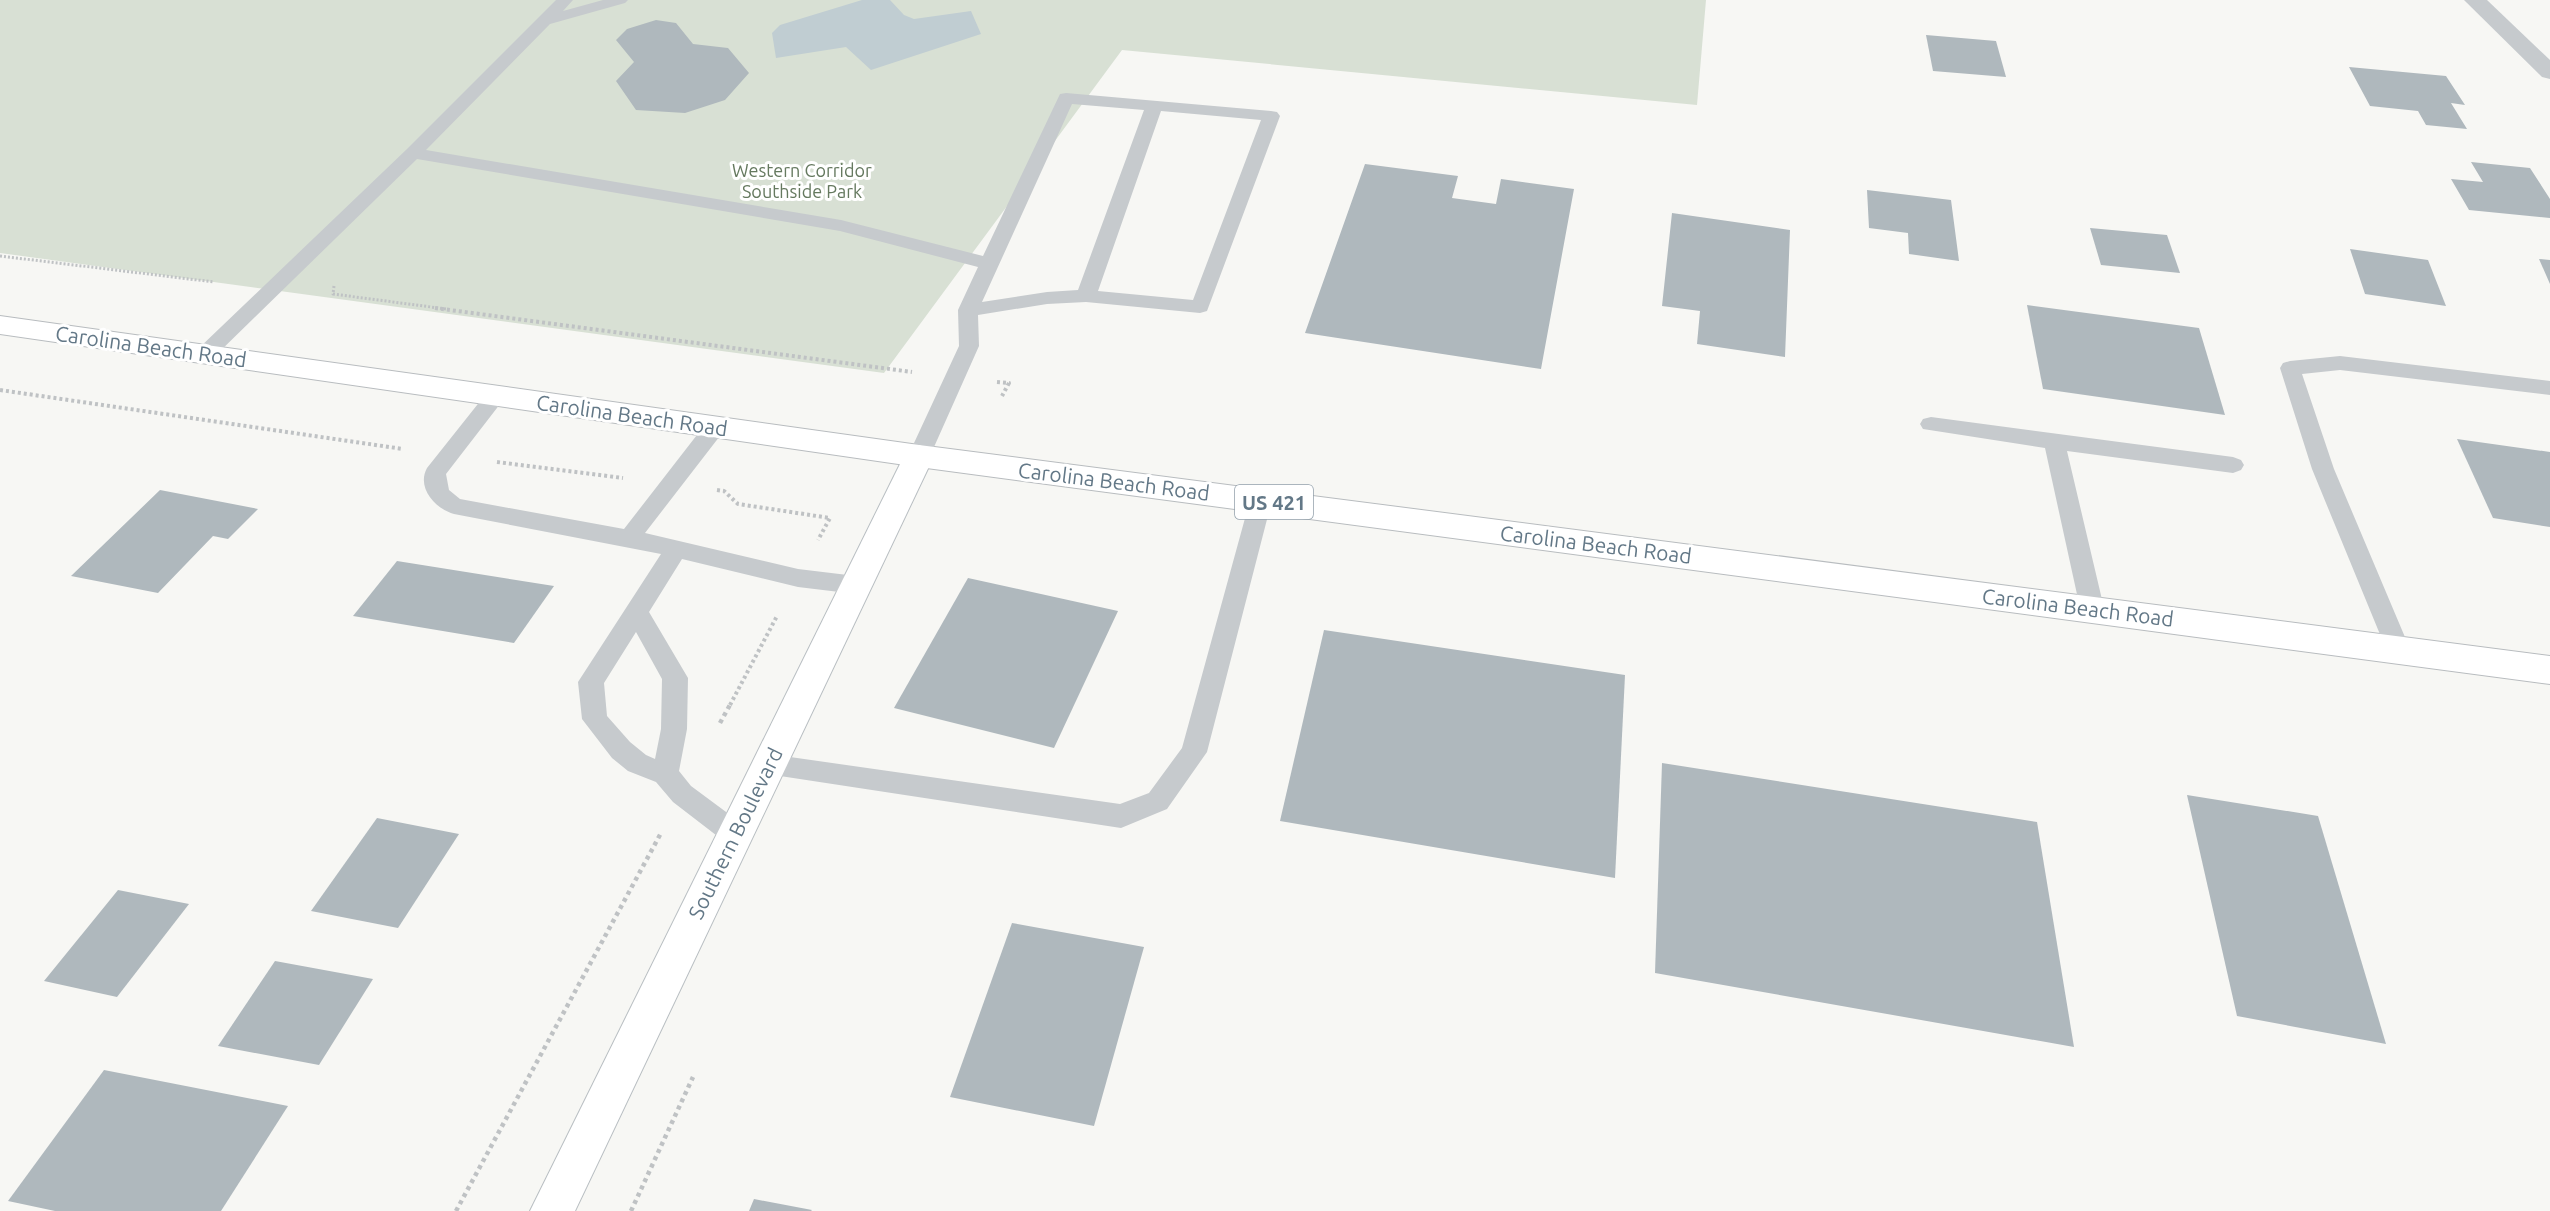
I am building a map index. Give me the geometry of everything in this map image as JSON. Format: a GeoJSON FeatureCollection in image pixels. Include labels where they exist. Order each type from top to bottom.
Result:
{"type":"FeatureCollection","features":[{"type":"Feature","properties":{"kind":"main road","name":"Carolina Beach Road"},"geometry":{"type":"LineString","coordinates":[[0,325],[919,456],[2092,608],[2550,670]]}},
{"type":"Feature","properties":{"kind":"main road","name":"Southern Boulevard"},"geometry":{"type":"LineString","coordinates":[[552,1211],[919,456]]}},
{"type":"Feature","properties":{"kind":"street"},"geometry":{"type":"LineString","coordinates":[[2475,0],[2550,72]]}},
{"type":"Feature","properties":{"kind":"lane"},"geometry":{"type":"LineString","coordinates":[[205,354],[413,153],[565,0]]}},
{"type":"Feature","properties":{"kind":"lane"},"geometry":{"type":"LineString","coordinates":[[544,20],[620,0]]}},
{"type":"Feature","properties":{"kind":"lane"},"geometry":{"type":"LineString","coordinates":[[919,456],[969,346],[968,310],[1066,98],[1271,116],[1200,307],[1086,296],[1047,298],[968,310]]}},
{"type":"Feature","properties":{"kind":"lane"},"geometry":{"type":"LineString","coordinates":[[1086,296],[1154,106]]}},
{"type":"Feature","properties":{"kind":"lane"},"geometry":{"type":"LineString","coordinates":[[413,153],[841,226],[990,264]]}},
{"type":"Feature","properties":{"kind":"lane"},"geometry":{"type":"LineString","coordinates":[[2398,649],[2323,469],[2290,368],[2340,363],[2550,388]]}},
{"type":"Feature","properties":{"kind":"lane"},"geometry":{"type":"LineString","coordinates":[[496,395],[435,474],[438,493],[454,506],[629,538],[798,578],[856,585]]}},
{"type":"Feature","properties":{"kind":"lane"},"geometry":{"type":"LineString","coordinates":[[1931,424],[2234,465]]}},
{"type":"Feature","properties":{"kind":"lane"},"geometry":{"type":"LineString","coordinates":[[629,538],[715,427]]}},
{"type":"Feature","properties":{"kind":"lane"},"geometry":{"type":"LineString","coordinates":[[2054,442],[2092,608]]}},
{"type":"Feature","properties":{"kind":"lane"},"geometry":{"type":"LineString","coordinates":[[769,765],[1121,816],[1158,801],[1194,752],[1261,500]]}},
{"type":"Feature","properties":{"kind":"lane"},"geometry":{"type":"LineString","coordinates":[[676,549],[591,682],[595,719],[621,750],[637,763],[665,774],[682,794],[735,834]]}},
{"type":"Feature","properties":{"kind":"lane"},"geometry":{"type":"LineString","coordinates":[[636,611],[675,678],[674,729],[665,774]]}},
{"type":"Feature","properties":{"kind":"path"},"geometry":{"type":"LineString","coordinates":[[0,256],[214,282]]}},
{"type":"Feature","properties":{"kind":"path"},"geometry":{"type":"LineString","coordinates":[[334,282],[333,294],[894,370],[1009,383],[1002,396]]}},
{"type":"Feature","properties":{"kind":"path"},"geometry":{"type":"LineString","coordinates":[[456,1211],[830,518]]}},
{"type":"Feature","properties":{"kind":"path"},"geometry":{"type":"LineString","coordinates":[[631,1211],[693,1077]]}},
{"type":"Feature","properties":{"kind":"green space","name":"Western Corridor Southside Park"},"geometry":{"type":"Polygon","coordinates":[[[0,0],[1706,0],[1697,105],[1122,50],[884,373],[0,253],[0,0]]]}},
{"type":"Feature","properties":{"kind":"shaded area"},"geometry":{"type":"Polygon","coordinates":[[[862,0],[890,0],[904,15],[914,19],[971,11],[981,34],[871,70],[846,47],[776,58],[772,33],[780,25],[862,0]]]}},
{"type":"Feature","properties":{"kind":"building"},"geometry":{"type":"Polygon","coordinates":[[[656,20],[676,23],[693,44],[728,48],[749,73],[725,100],[685,113],[636,110],[616,81],[634,62],[616,40],[627,29],[656,20]]]}},
{"type":"Feature","properties":{"kind":"building"},"geometry":{"type":"Polygon","coordinates":[[[1926,35],[1996,41],[2006,77],[1933,71],[1926,35]]]}},
{"type":"Feature","properties":{"kind":"building"},"geometry":{"type":"Polygon","coordinates":[[[2349,67],[2446,76],[2465,105],[2451,103],[2467,129],[2426,125],[2418,111],[2370,106],[2349,67]]]}},
{"type":"Feature","properties":{"kind":"building"},"geometry":{"type":"Polygon","coordinates":[[[2471,162],[2530,168],[2550,199],[2550,218],[2469,210],[2451,179],[2483,182],[2471,162]]]}},
{"type":"Feature","properties":{"kind":"building"},"geometry":{"type":"Polygon","coordinates":[[[1365,164],[1458,176],[1452,198],[1496,204],[1501,179],[1574,189],[1541,369],[1305,333],[1365,164]]]}},
{"type":"Feature","properties":{"kind":"building"},"geometry":{"type":"Polygon","coordinates":[[[1867,190],[1951,200],[1959,261],[1909,254],[1908,233],[1869,228],[1867,190]]]}},
{"type":"Feature","properties":{"kind":"building"},"geometry":{"type":"Polygon","coordinates":[[[1672,213],[1790,230],[1785,357],[1697,344],[1700,311],[1662,306],[1672,213]]]}},
{"type":"Feature","properties":{"kind":"building"},"geometry":{"type":"Polygon","coordinates":[[[2090,228],[2167,235],[2180,273],[2101,265],[2090,228]]]}},
{"type":"Feature","properties":{"kind":"building"},"geometry":{"type":"Polygon","coordinates":[[[2350,249],[2428,260],[2446,306],[2365,294],[2350,249]]]}},
{"type":"Feature","properties":{"kind":"building"},"geometry":{"type":"Polygon","coordinates":[[[2539,259],[2550,260],[2550,284],[2539,259]]]}},
{"type":"Feature","properties":{"kind":"building"},"geometry":{"type":"Polygon","coordinates":[[[2027,305],[2199,328],[2225,415],[2043,389],[2027,305]]]}},
{"type":"Feature","properties":{"kind":"building"},"geometry":{"type":"Polygon","coordinates":[[[2457,439],[2550,452],[2550,527],[2493,518],[2457,439]]]}},
{"type":"Feature","properties":{"kind":"building"},"geometry":{"type":"Polygon","coordinates":[[[160,490],[258,509],[228,539],[213,536],[158,593],[71,576],[160,490]]]}},
{"type":"Feature","properties":{"kind":"building"},"geometry":{"type":"Polygon","coordinates":[[[397,561],[554,586],[514,643],[353,616],[397,561]]]}},
{"type":"Feature","properties":{"kind":"building"},"geometry":{"type":"Polygon","coordinates":[[[968,578],[1118,611],[1054,748],[894,708],[968,578]]]}},
{"type":"Feature","properties":{"kind":"building"},"geometry":{"type":"Polygon","coordinates":[[[1324,630],[1625,675],[1615,878],[1280,821],[1324,630]]]}},
{"type":"Feature","properties":{"kind":"building"},"geometry":{"type":"Polygon","coordinates":[[[1662,763],[2037,822],[2074,1047],[1655,973],[1662,763]]]}},
{"type":"Feature","properties":{"kind":"building"},"geometry":{"type":"Polygon","coordinates":[[[2187,795],[2318,816],[2386,1044],[2237,1016],[2187,795]]]}},
{"type":"Feature","properties":{"kind":"building"},"geometry":{"type":"Polygon","coordinates":[[[377,818],[459,834],[398,928],[311,911],[377,818]]]}},
{"type":"Feature","properties":{"kind":"building"},"geometry":{"type":"Polygon","coordinates":[[[118,890],[189,904],[117,997],[44,981],[118,890]]]}},
{"type":"Feature","properties":{"kind":"building"},"geometry":{"type":"Polygon","coordinates":[[[1012,923],[1144,947],[1094,1126],[950,1097],[1012,923]]]}},
{"type":"Feature","properties":{"kind":"building"},"geometry":{"type":"Polygon","coordinates":[[[275,961],[373,979],[319,1065],[218,1046],[275,961]]]}},
{"type":"Feature","properties":{"kind":"building"},"geometry":{"type":"Polygon","coordinates":[[[104,1070],[288,1106],[221,1211],[55,1211],[8,1201],[104,1070]]]}},
{"type":"Feature","properties":{"kind":"building"},"geometry":{"type":"Polygon","coordinates":[[[754,1199],[812,1210],[749,1211],[754,1199]]]}}]}
